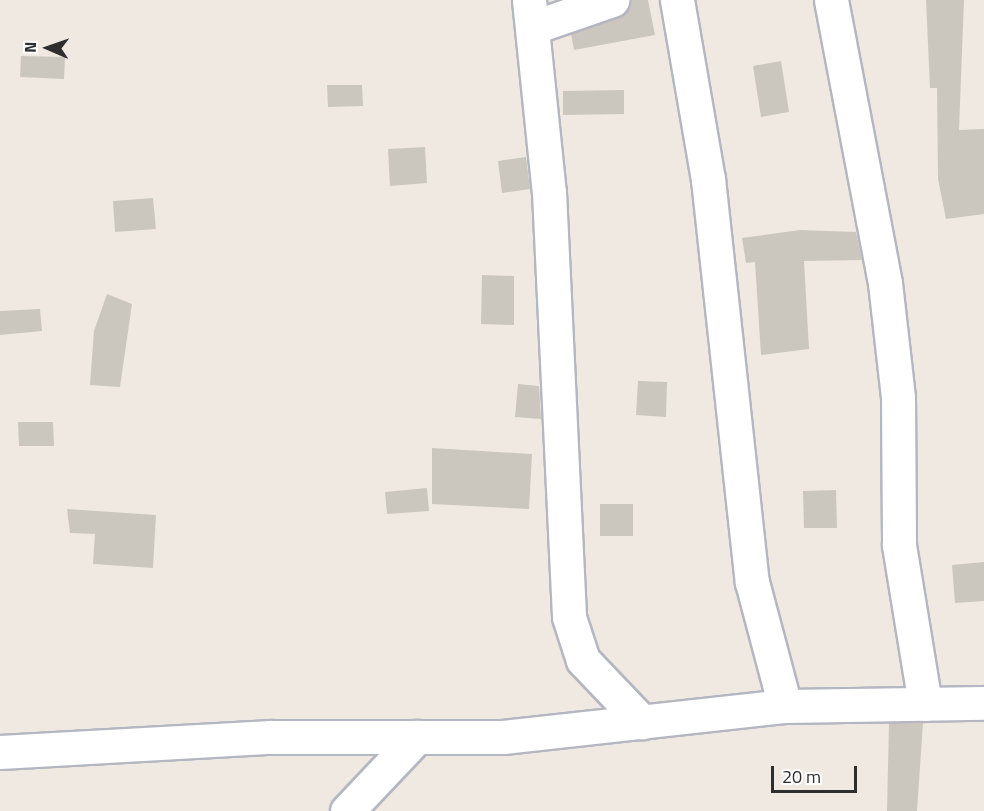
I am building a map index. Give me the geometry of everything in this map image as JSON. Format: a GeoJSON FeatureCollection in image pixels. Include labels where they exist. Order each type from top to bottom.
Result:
{"type":"FeatureCollection","features":[{"type":"Feature","properties":{"kind":"street"},"geometry":{"type":"LineString","coordinates":[[612,0],[532,13],[549,192],[569,617],[583,660],[642,722]]}},
{"type":"Feature","properties":{"kind":"street"},"geometry":{"type":"LineString","coordinates":[[677,0],[708,179],[752,582],[785,706]]}},
{"type":"Feature","properties":{"kind":"street"},"geometry":{"type":"LineString","coordinates":[[831,0],[885,283],[898,397],[898,545],[925,704]]}},
{"type":"Feature","properties":{"kind":"street"},"geometry":{"type":"LineString","coordinates":[[0,752],[271,737],[503,737],[785,706],[984,703]]}},
{"type":"Feature","properties":{"kind":"street"},"geometry":{"type":"LineString","coordinates":[[347,811],[417,737]]}},
{"type":"Feature","properties":{"kind":"building"},"geometry":{"type":"Polygon","coordinates":[[[630,0],[648,0],[655,35],[574,50],[571,34],[619,17],[630,0]]]}},
{"type":"Feature","properties":{"kind":"building"},"geometry":{"type":"Polygon","coordinates":[[[926,0],[964,0],[959,130],[984,129],[984,214],[946,219],[938,179],[937,88],[930,88],[926,0]]]}},
{"type":"Feature","properties":{"kind":"building"},"geometry":{"type":"Polygon","coordinates":[[[21,56],[65,57],[64,79],[20,77],[21,56]]]}},
{"type":"Feature","properties":{"kind":"building"},"geometry":{"type":"Polygon","coordinates":[[[781,61],[789,112],[761,117],[753,66],[781,61]]]}},
{"type":"Feature","properties":{"kind":"building"},"geometry":{"type":"Polygon","coordinates":[[[327,85],[362,85],[363,106],[328,107],[327,85]]]}},
{"type":"Feature","properties":{"kind":"building"},"geometry":{"type":"Polygon","coordinates":[[[624,90],[624,114],[563,115],[563,91],[624,90]]]}},
{"type":"Feature","properties":{"kind":"building"},"geometry":{"type":"Polygon","coordinates":[[[425,147],[427,183],[390,186],[388,149],[425,147]]]}},
{"type":"Feature","properties":{"kind":"building"},"geometry":{"type":"Polygon","coordinates":[[[526,157],[530,189],[502,193],[498,161],[526,157]]]}},
{"type":"Feature","properties":{"kind":"building"},"geometry":{"type":"Polygon","coordinates":[[[153,198],[156,229],[115,232],[113,201],[153,198]]]}},
{"type":"Feature","properties":{"kind":"building"},"geometry":{"type":"Polygon","coordinates":[[[800,230],[856,232],[862,260],[804,261],[809,349],[761,355],[755,262],[746,263],[742,238],[800,230]]]}},
{"type":"Feature","properties":{"kind":"building"},"geometry":{"type":"Polygon","coordinates":[[[482,275],[514,276],[514,325],[481,324],[482,275]]]}},
{"type":"Feature","properties":{"kind":"building"},"geometry":{"type":"Polygon","coordinates":[[[107,294],[132,304],[120,387],[90,385],[94,331],[107,294]]]}},
{"type":"Feature","properties":{"kind":"building"},"geometry":{"type":"Polygon","coordinates":[[[40,309],[42,331],[0,335],[0,311],[40,309]]]}},
{"type":"Feature","properties":{"kind":"building"},"geometry":{"type":"Polygon","coordinates":[[[638,381],[667,382],[666,417],[636,415],[638,381]]]}},
{"type":"Feature","properties":{"kind":"building"},"geometry":{"type":"Polygon","coordinates":[[[518,384],[539,386],[541,419],[515,417],[518,384]]]}},
{"type":"Feature","properties":{"kind":"building"},"geometry":{"type":"Polygon","coordinates":[[[18,422],[53,422],[54,446],[19,446],[18,422]]]}},
{"type":"Feature","properties":{"kind":"building"},"geometry":{"type":"Polygon","coordinates":[[[432,448],[532,454],[529,509],[432,504],[432,448]]]}},
{"type":"Feature","properties":{"kind":"building"},"geometry":{"type":"Polygon","coordinates":[[[427,488],[429,511],[387,514],[385,492],[427,488]]]}},
{"type":"Feature","properties":{"kind":"building"},"geometry":{"type":"Polygon","coordinates":[[[836,490],[837,528],[804,528],[803,491],[836,490]]]}},
{"type":"Feature","properties":{"kind":"building"},"geometry":{"type":"Polygon","coordinates":[[[600,504],[633,504],[633,536],[600,536],[600,504]]]}},
{"type":"Feature","properties":{"kind":"building"},"geometry":{"type":"Polygon","coordinates":[[[67,509],[156,515],[153,568],[93,564],[95,534],[70,533],[67,509]]]}},
{"type":"Feature","properties":{"kind":"building"},"geometry":{"type":"Polygon","coordinates":[[[984,562],[984,601],[955,603],[952,565],[984,562]]]}},
{"type":"Feature","properties":{"kind":"building"},"geometry":{"type":"Polygon","coordinates":[[[889,723],[923,723],[917,811],[887,811],[889,723]]]}}]}
